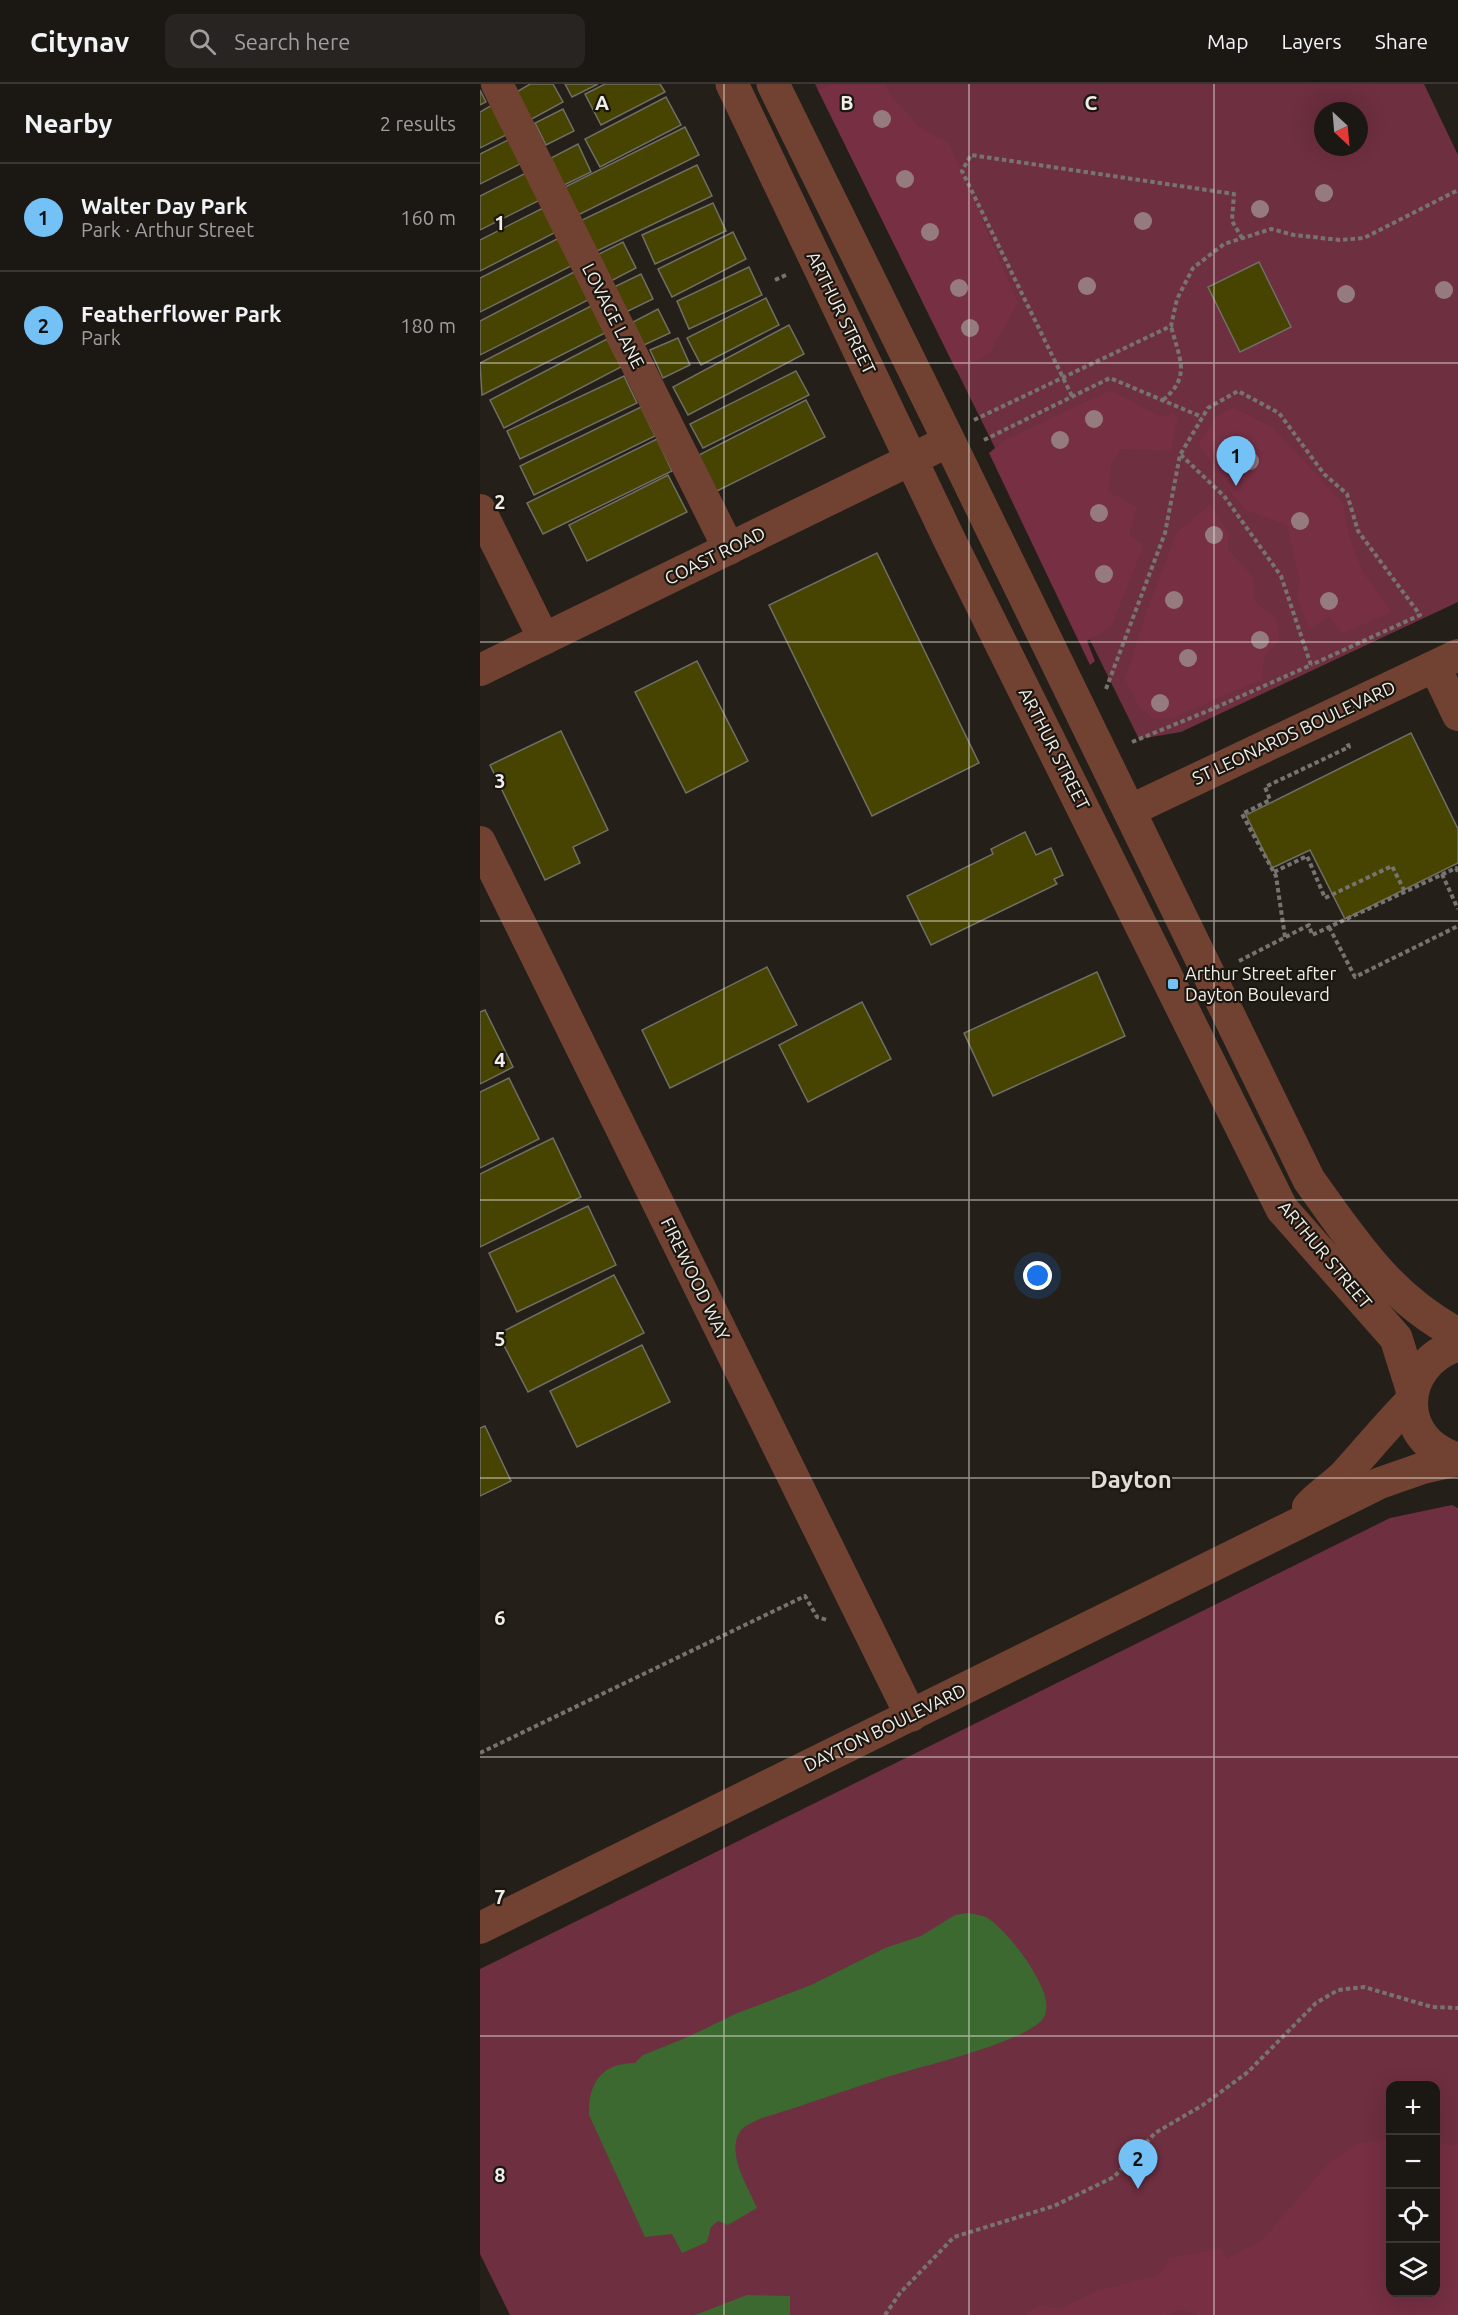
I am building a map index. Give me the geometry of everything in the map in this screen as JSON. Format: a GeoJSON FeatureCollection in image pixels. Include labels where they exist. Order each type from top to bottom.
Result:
{"type":"FeatureCollection","features":[{"type":"Feature","properties":{"kind":"street","name":"LOVAGE LANE"},"geometry":{"type":"LineString","coordinates":[[497,84],[729,549]]}},
{"type":"Feature","properties":{"kind":"street","name":"ARTHUR STREET"},"geometry":{"type":"LineString","coordinates":[[732,84],[910,460],[1282,1209],[1396,1338],[1412,1395],[1415,1424],[1421,1435],[1437,1451],[1458,1460]]}},
{"type":"Feature","properties":{"kind":"street","name":"ARTHUR STREET"},"geometry":{"type":"LineString","coordinates":[[773,84],[961,431],[1090,732],[1309,1180],[1361,1252],[1399,1294],[1429,1318],[1458,1334]]}},
{"type":"Feature","properties":{"kind":"street","name":"COAST ROAD"},"geometry":{"type":"LineString","coordinates":[[480,670],[910,460],[961,431]]}},
{"type":"Feature","properties":{"kind":"street"},"geometry":{"type":"LineString","coordinates":[[480,510],[544,639]]}},
{"type":"Feature","properties":{"kind":"street"},"geometry":{"type":"LineString","coordinates":[[1446,661],[1458,715]]}},
{"type":"Feature","properties":{"kind":"street","name":"ST LEONARDS BOULEVARD"},"geometry":{"type":"LineString","coordinates":[[1129,811],[1446,661]]}},
{"type":"Feature","properties":{"kind":"street","name":"FIREWOOD WAY"},"geometry":{"type":"LineString","coordinates":[[480,842],[910,1716]]}},
{"type":"Feature","properties":{"kind":"street"},"geometry":{"type":"LineString","coordinates":[[1412,1395],[1416,1378],[1429,1360],[1448,1348],[1458,1345]]}},
{"type":"Feature","properties":{"kind":"street","name":"DAYTON BOULEVARD"},"geometry":{"type":"LineString","coordinates":[[1290,1529],[1318,1496],[1344,1475],[1412,1395]]}},
{"type":"Feature","properties":{"kind":"street","name":"DAYTON BOULEVARD"},"geometry":{"type":"LineString","coordinates":[[480,1928],[1380,1483],[1423,1468],[1458,1460]]}},
{"type":"Feature","properties":{"kind":"path"},"geometry":{"type":"LineString","coordinates":[[1072,396],[962,171],[971,155],[1234,194],[1232,221],[1242,238]]}},
{"type":"Feature","properties":{"kind":"path"},"geometry":{"type":"LineString","coordinates":[[1163,400],[1175,390],[1182,376],[1171,326],[1177,299],[1193,268],[1224,244],[1271,229],[1294,235],[1333,239],[1364,238],[1458,190]]}},
{"type":"Feature","properties":{"kind":"path"},"geometry":{"type":"LineString","coordinates":[[961,431],[1063,377],[1171,326]]}},
{"type":"Feature","properties":{"kind":"path"},"geometry":{"type":"LineString","coordinates":[[982,441],[1110,378],[1202,417]]}},
{"type":"Feature","properties":{"kind":"path"},"geometry":{"type":"LineString","coordinates":[[1090,732],[1165,533],[1180,455],[1208,408],[1238,391],[1279,413],[1324,474],[1347,494],[1358,531],[1420,615],[1210,710],[1131,742]]}},
{"type":"Feature","properties":{"kind":"path"},"geometry":{"type":"LineString","coordinates":[[1180,455],[1217,490],[1281,576],[1311,665]]}},
{"type":"Feature","properties":{"kind":"path"},"geometry":{"type":"LineString","coordinates":[[1285,937],[1274,872],[1242,814],[1270,800],[1265,787],[1349,747],[1345,738]]}},
{"type":"Feature","properties":{"kind":"path"},"geometry":{"type":"LineString","coordinates":[[1274,872],[1307,856],[1325,898],[1392,866],[1404,892]]}},
{"type":"Feature","properties":{"kind":"path"},"geometry":{"type":"LineString","coordinates":[[1238,961],[1309,925],[1312,935],[1442,874],[1456,868],[1458,872]]}},
{"type":"Feature","properties":{"kind":"path"},"geometry":{"type":"LineString","coordinates":[[1442,874],[1458,909]]}},
{"type":"Feature","properties":{"kind":"path"},"geometry":{"type":"LineString","coordinates":[[1329,927],[1355,977],[1458,926]]}},
{"type":"Feature","properties":{"kind":"path"},"geometry":{"type":"LineString","coordinates":[[480,1753],[805,1596],[817,1617],[828,1620]]}},
{"type":"Feature","properties":{"kind":"path"},"geometry":{"type":"LineString","coordinates":[[885,2315],[900,2293],[954,2236],[1054,2205],[1114,2177],[1155,2133],[1203,2104],[1248,2072],[1316,2003],[1338,1990],[1364,1987],[1431,2007],[1458,2008]]}},
{"type":"Feature","properties":{"kind":"shaded area"},"geometry":{"type":"Polygon","coordinates":[[[815,84],[1424,84],[1458,155],[1458,602],[1181,732],[1139,739],[815,84]]]}},
{"type":"Feature","properties":{"kind":"shaded area"},"geometry":{"type":"Polygon","coordinates":[[[832,84],[885,84],[892,98],[923,130],[949,143],[1018,303],[990,353],[956,370],[818,90],[832,84]]]}},
{"type":"Feature","properties":{"kind":"shaded area"},"geometry":{"type":"Polygon","coordinates":[[[1110,390],[1162,417],[1172,413],[1178,418],[1171,451],[1121,449],[1112,462],[1108,491],[1137,507],[1129,535],[1144,545],[1111,628],[1087,641],[1095,661],[1090,665],[989,453],[1005,440],[1110,390]]]}},
{"type":"Feature","properties":{"kind":"shaded area"},"geometry":{"type":"Polygon","coordinates":[[[1233,407],[1272,427],[1343,503],[1349,535],[1363,572],[1392,612],[1342,634],[1329,617],[1309,630],[1297,597],[1300,583],[1287,525],[1247,511],[1234,497],[1198,443],[1216,417],[1233,407]]]}},
{"type":"Feature","properties":{"kind":"shaded area"},"geometry":{"type":"Polygon","coordinates":[[[1210,504],[1229,533],[1228,549],[1253,577],[1255,601],[1276,618],[1280,640],[1265,656],[1261,680],[1172,718],[1153,719],[1139,707],[1125,679],[1149,604],[1177,532],[1210,504]]]}},
{"type":"Feature","properties":{"kind":"shaded area"},"geometry":{"type":"Polygon","coordinates":[[[1452,1505],[1458,1508],[1458,2315],[510,2315],[480,2254],[480,1969],[1390,1518],[1452,1505]]]}},
{"type":"Feature","properties":{"kind":"shaded area"},"geometry":{"type":"Polygon","coordinates":[[[968,1913],[986,1917],[997,1926],[1029,1964],[1042,1988],[1046,2002],[1045,2015],[1037,2025],[1020,2035],[971,2053],[896,2074],[759,2119],[742,2129],[735,2147],[739,2168],[757,2208],[728,2225],[718,2221],[711,2227],[707,2242],[682,2253],[672,2234],[645,2237],[589,2115],[591,2094],[599,2077],[613,2067],[635,2063],[643,2055],[688,2037],[735,2014],[811,1985],[885,1948],[921,1936],[955,1915],[968,1913]]]}},
{"type":"Feature","properties":{"kind":"shaded area"},"geometry":{"type":"Polygon","coordinates":[[[1386,2140],[1386,2297],[1440,2297],[1440,2142],[1451,2146],[1458,2143],[1458,2315],[1198,2315],[1182,2310],[1166,2315],[1025,2315],[1039,2304],[1059,2309],[1097,2291],[1160,2274],[1169,2258],[1221,2248],[1227,2258],[1261,2241],[1325,2167],[1356,2144],[1386,2140]]]}},
{"type":"Feature","properties":{"kind":"shaded area"},"geometry":{"type":"Polygon","coordinates":[[[747,2295],[790,2296],[790,2315],[695,2315],[747,2295]]]}},
{"type":"Feature","properties":{"kind":"building"},"geometry":{"type":"Polygon","coordinates":[[[530,84],[553,84],[563,102],[530,120],[515,93],[530,84]]]}},
{"type":"Feature","properties":{"kind":"building"},"geometry":{"type":"Polygon","coordinates":[[[565,84],[598,84],[572,97],[565,84]]]}},
{"type":"Feature","properties":{"kind":"building"},"geometry":{"type":"Polygon","coordinates":[[[605,84],[660,84],[665,92],[601,125],[585,94],[605,84]]]}},
{"type":"Feature","properties":{"kind":"building"},"geometry":{"type":"Polygon","coordinates":[[[480,90],[486,102],[480,105],[480,90]]]}},
{"type":"Feature","properties":{"kind":"building"},"geometry":{"type":"Polygon","coordinates":[[[666,97],[681,125],[600,167],[585,139],[666,97]]]}},
{"type":"Feature","properties":{"kind":"building"},"geometry":{"type":"Polygon","coordinates":[[[492,105],[506,135],[480,148],[480,112],[492,105]]]}},
{"type":"Feature","properties":{"kind":"building"},"geometry":{"type":"Polygon","coordinates":[[[563,109],[574,131],[546,145],[535,123],[563,109]]]}},
{"type":"Feature","properties":{"kind":"building"},"geometry":{"type":"Polygon","coordinates":[[[685,127],[699,155],[576,216],[563,188],[685,127]]]}},
{"type":"Feature","properties":{"kind":"building"},"geometry":{"type":"Polygon","coordinates":[[[512,138],[524,162],[480,184],[480,154],[512,138]]]}},
{"type":"Feature","properties":{"kind":"building"},"geometry":{"type":"Polygon","coordinates":[[[578,144],[591,172],[564,185],[551,158],[578,144]]]}},
{"type":"Feature","properties":{"kind":"building"},"geometry":{"type":"Polygon","coordinates":[[[697,165],[712,196],[595,252],[580,221],[697,165]]]}},
{"type":"Feature","properties":{"kind":"building"},"geometry":{"type":"Polygon","coordinates":[[[530,171],[544,198],[480,230],[480,196],[530,171]]]}},
{"type":"Feature","properties":{"kind":"building"},"geometry":{"type":"Polygon","coordinates":[[[713,203],[726,231],[655,264],[642,235],[713,203]]]}},
{"type":"Feature","properties":{"kind":"building"},"geometry":{"type":"Polygon","coordinates":[[[543,208],[556,232],[480,271],[480,240],[543,208]]]}},
{"type":"Feature","properties":{"kind":"building"},"geometry":{"type":"Polygon","coordinates":[[[733,232],[746,259],[672,297],[658,269],[733,232]]]}},
{"type":"Feature","properties":{"kind":"building"},"geometry":{"type":"Polygon","coordinates":[[[559,238],[573,265],[480,312],[480,278],[559,238]]]}},
{"type":"Feature","properties":{"kind":"building"},"geometry":{"type":"Polygon","coordinates":[[[623,242],[636,268],[609,282],[595,256],[623,242]]]}},
{"type":"Feature","properties":{"kind":"building"},"geometry":{"type":"Polygon","coordinates":[[[1259,262],[1291,327],[1240,352],[1208,287],[1259,262]]]}},
{"type":"Feature","properties":{"kind":"building"},"geometry":{"type":"Polygon","coordinates":[[[749,267],[762,295],[689,329],[677,301],[749,267]]]}},
{"type":"Feature","properties":{"kind":"building"},"geometry":{"type":"Polygon","coordinates":[[[576,271],[590,299],[480,355],[480,321],[576,271]]]}},
{"type":"Feature","properties":{"kind":"building"},"geometry":{"type":"Polygon","coordinates":[[[641,274],[653,299],[626,312],[614,287],[641,274]]]}},
{"type":"Feature","properties":{"kind":"building"},"geometry":{"type":"Polygon","coordinates":[[[766,298],[779,325],[701,365],[687,338],[766,298]]]}},
{"type":"Feature","properties":{"kind":"building"},"geometry":{"type":"Polygon","coordinates":[[[591,306],[605,333],[482,395],[480,363],[591,306]]]}},
{"type":"Feature","properties":{"kind":"building"},"geometry":{"type":"Polygon","coordinates":[[[658,309],[670,333],[644,345],[633,322],[658,309]]]}},
{"type":"Feature","properties":{"kind":"building"},"geometry":{"type":"Polygon","coordinates":[[[789,325],[804,354],[688,415],[673,387],[789,325]]]}},
{"type":"Feature","properties":{"kind":"building"},"geometry":{"type":"Polygon","coordinates":[[[678,338],[690,365],[663,378],[650,350],[678,338]]]}},
{"type":"Feature","properties":{"kind":"building"},"geometry":{"type":"Polygon","coordinates":[[[607,339],[621,367],[504,428],[490,400],[607,339]]]}},
{"type":"Feature","properties":{"kind":"building"},"geometry":{"type":"Polygon","coordinates":[[[796,371],[809,395],[703,448],[690,424],[796,371]]]}},
{"type":"Feature","properties":{"kind":"building"},"geometry":{"type":"Polygon","coordinates":[[[624,376],[637,403],[520,459],[507,431],[624,376]]]}},
{"type":"Feature","properties":{"kind":"building"},"geometry":{"type":"Polygon","coordinates":[[[806,400],[825,437],[715,492],[697,456],[806,400]]]}},
{"type":"Feature","properties":{"kind":"building"},"geometry":{"type":"Polygon","coordinates":[[[641,407],[655,436],[534,495],[520,466],[641,407]]]}},
{"type":"Feature","properties":{"kind":"building"},"geometry":{"type":"Polygon","coordinates":[[[657,439],[672,471],[543,534],[527,503],[657,439]]]}},
{"type":"Feature","properties":{"kind":"building"},"geometry":{"type":"Polygon","coordinates":[[[668,475],[687,512],[587,561],[569,525],[668,475]]]}},
{"type":"Feature","properties":{"kind":"building"},"geometry":{"type":"Polygon","coordinates":[[[877,553],[979,763],[872,816],[769,605],[877,553]]]}},
{"type":"Feature","properties":{"kind":"building"},"geometry":{"type":"Polygon","coordinates":[[[697,661],[748,761],[686,793],[635,692],[697,661]]]}},
{"type":"Feature","properties":{"kind":"building"},"geometry":{"type":"Polygon","coordinates":[[[561,731],[608,830],[573,847],[580,863],[545,880],[490,765],[561,731]]]}},
{"type":"Feature","properties":{"kind":"building"},"geometry":{"type":"Polygon","coordinates":[[[1411,733],[1458,829],[1458,863],[1345,919],[1310,850],[1272,868],[1246,815],[1411,733]]]}},
{"type":"Feature","properties":{"kind":"building"},"geometry":{"type":"Polygon","coordinates":[[[1025,832],[1036,855],[1051,848],[1063,875],[1054,879],[1057,884],[931,945],[907,896],[993,854],[991,849],[1025,832]]]}},
{"type":"Feature","properties":{"kind":"building"},"geometry":{"type":"Polygon","coordinates":[[[767,967],[797,1025],[670,1088],[642,1030],[767,967]]]}},
{"type":"Feature","properties":{"kind":"building"},"geometry":{"type":"Polygon","coordinates":[[[1097,972],[1125,1036],[993,1096],[964,1033],[1097,972]]]}},
{"type":"Feature","properties":{"kind":"building"},"geometry":{"type":"Polygon","coordinates":[[[862,1002],[891,1059],[808,1102],[779,1045],[862,1002]]]}},
{"type":"Feature","properties":{"kind":"building"},"geometry":{"type":"Polygon","coordinates":[[[485,1010],[513,1067],[480,1084],[480,1012],[485,1010]]]}},
{"type":"Feature","properties":{"kind":"building"},"geometry":{"type":"Polygon","coordinates":[[[509,1078],[539,1139],[480,1168],[480,1092],[509,1078]]]}},
{"type":"Feature","properties":{"kind":"building"},"geometry":{"type":"Polygon","coordinates":[[[553,1138],[581,1197],[480,1247],[480,1174],[553,1138]]]}},
{"type":"Feature","properties":{"kind":"building"},"geometry":{"type":"Polygon","coordinates":[[[588,1206],[616,1265],[517,1312],[489,1253],[588,1206]]]}},
{"type":"Feature","properties":{"kind":"building"},"geometry":{"type":"Polygon","coordinates":[[[614,1275],[644,1333],[528,1392],[498,1334],[614,1275]]]}},
{"type":"Feature","properties":{"kind":"building"},"geometry":{"type":"Polygon","coordinates":[[[642,1345],[670,1402],[577,1447],[550,1391],[642,1345]]]}},
{"type":"Feature","properties":{"kind":"building"},"geometry":{"type":"Polygon","coordinates":[[[485,1426],[511,1481],[480,1496],[480,1428],[485,1426]]]}},
{"type":"Feature","properties":{"kind":"place","name":"Walter Day Park"},"geometry":{"type":"Point","coordinates":[1236,486]}},
{"type":"Feature","properties":{"kind":"place","name":"Arthur Street after Dayton Boulevard"},"geometry":{"type":"Point","coordinates":[1173,984]}},
{"type":"Feature","properties":{"kind":"place","name":"Featherflower Park"},"geometry":{"type":"Point","coordinates":[1138,2189]}},
{"type":"Feature","properties":{"kind":"district","name":"Dayton"},"geometry":{"type":"Point","coordinates":[1131,1480]}}]}
